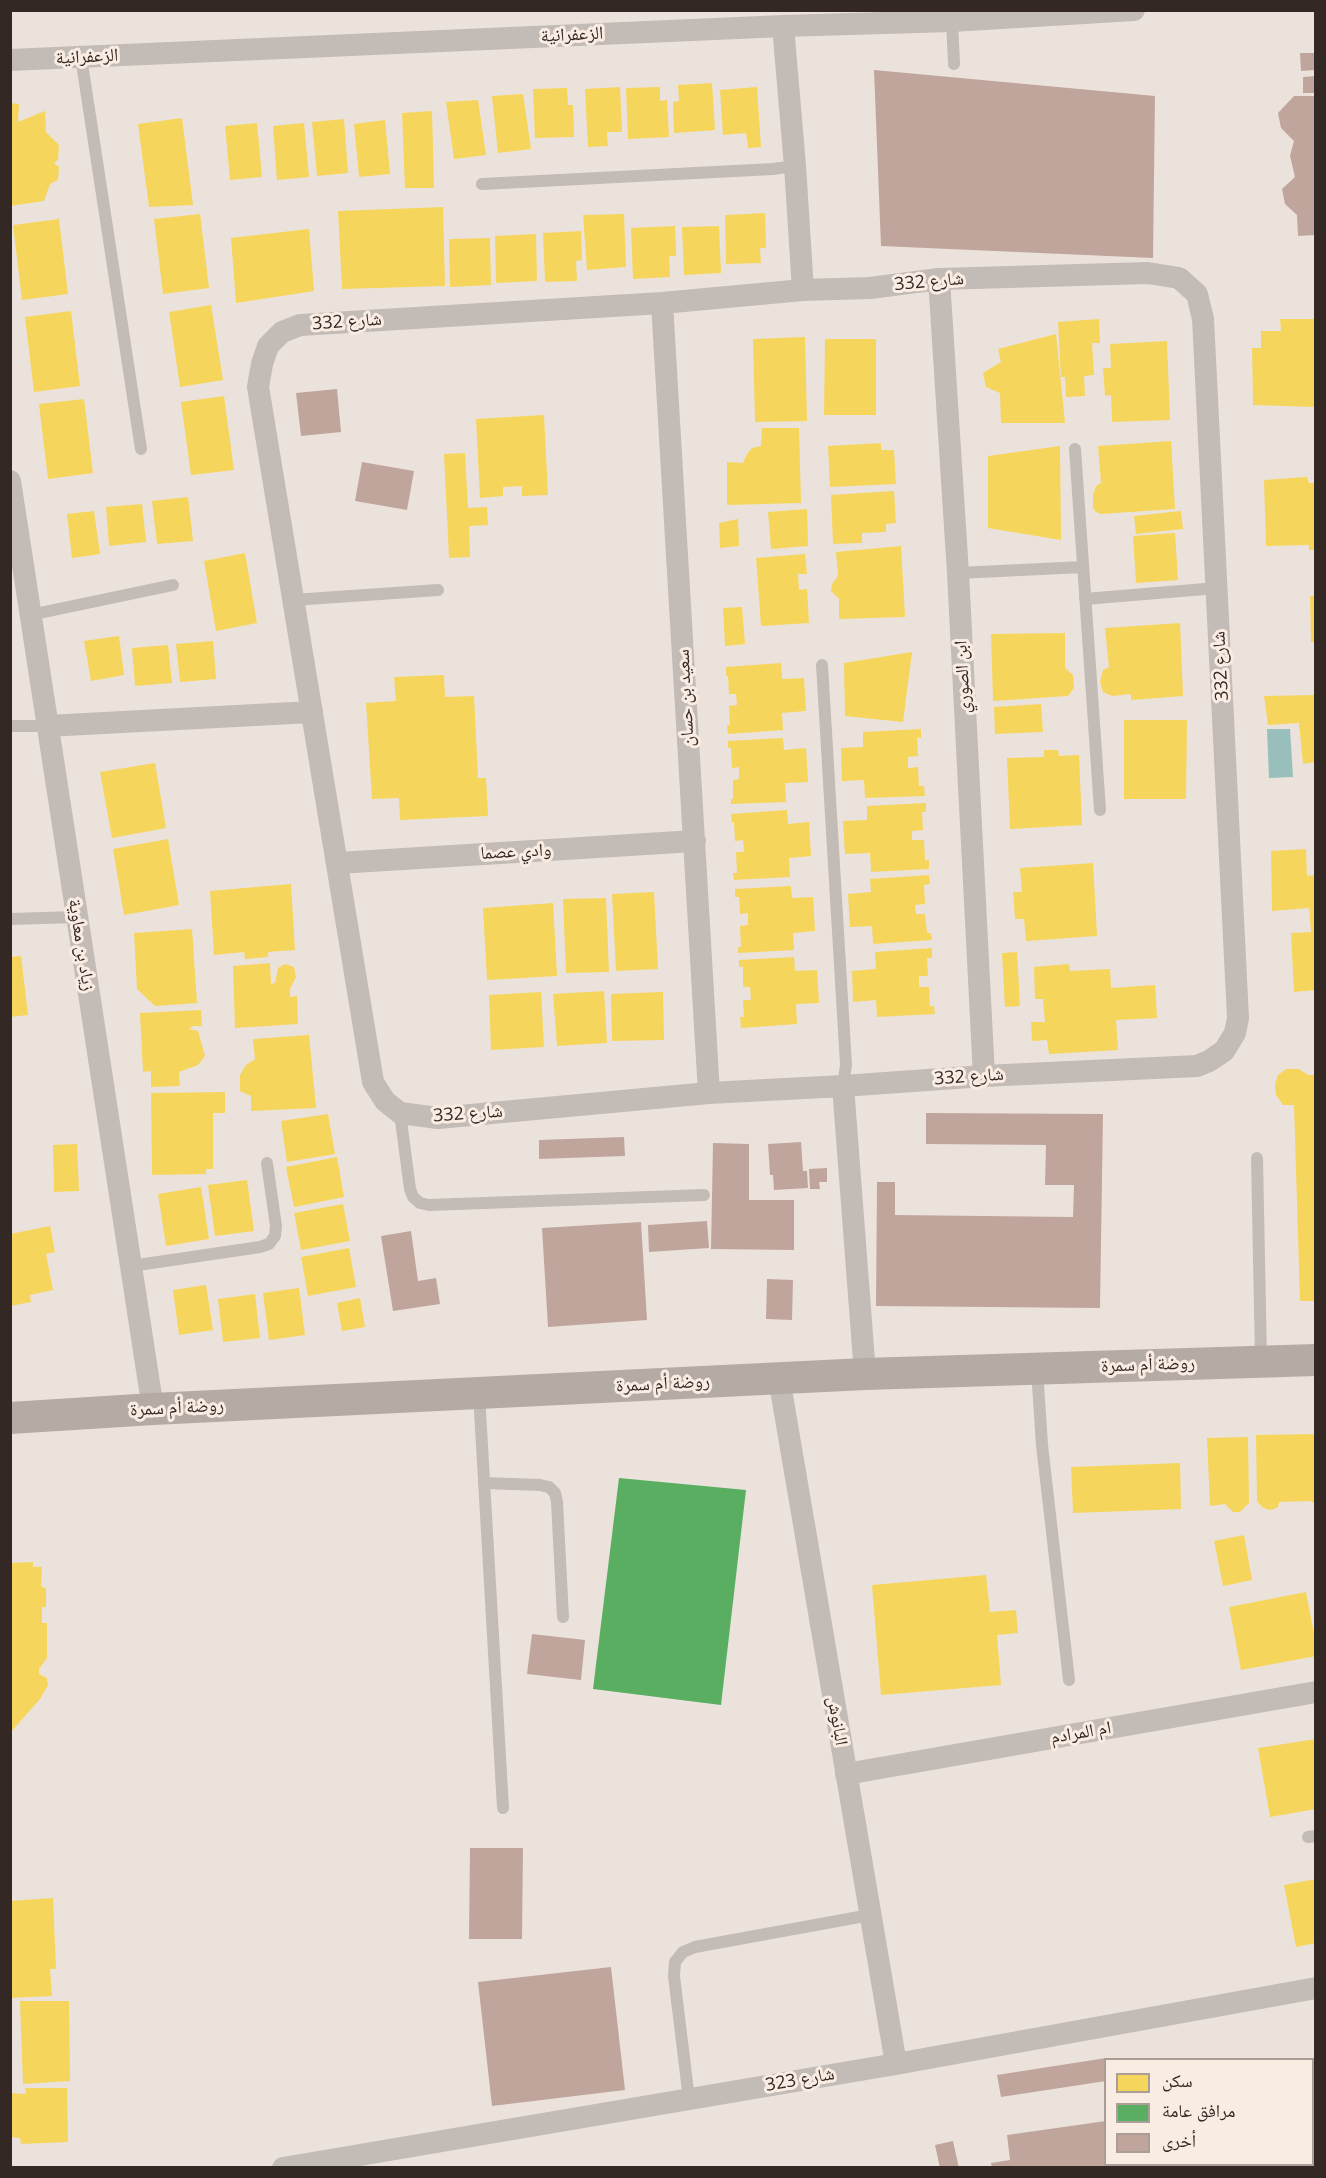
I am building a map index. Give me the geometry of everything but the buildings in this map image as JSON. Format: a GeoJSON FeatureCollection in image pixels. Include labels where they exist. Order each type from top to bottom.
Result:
{"type":"FeatureCollection","features":[{"type":"Feature","properties":{"kind":"street","name":"الزعفرانية"},"geometry":{"type":"LineString","coordinates":[[10,60],[783,26],[952,21],[1134,10]]}},
{"type":"Feature","properties":{"kind":"street"},"geometry":{"type":"LineString","coordinates":[[783,26],[803,290]]}},
{"type":"Feature","properties":{"kind":"street","name":"شارع 332"},"geometry":{"type":"LineString","coordinates":[[1148,273],[1179,278],[1197,294],[1203,319],[1217,588],[1238,1018],[1235,1034],[1224,1051],[1197,1066],[709,1093],[438,1118],[400,1113],[385,1101],[373,1082],[258,387],[268,346],[282,332],[300,325],[662,303],[803,290],[870,288],[939,279],[1148,273]]}},
{"type":"Feature","properties":{"kind":"street","name":"ابن الصوري"},"geometry":{"type":"LineString","coordinates":[[939,279],[958,573],[984,1076]]}},
{"type":"Feature","properties":{"kind":"street","name":"سعيد بن حسان"},"geometry":{"type":"LineString","coordinates":[[662,303],[709,1093]]}},
{"type":"Feature","properties":{"kind":"street","name":"زياد بن معاوية"},"geometry":{"type":"LineString","coordinates":[[10,481],[153,1409]]}},
{"type":"Feature","properties":{"kind":"street"},"geometry":{"type":"LineString","coordinates":[[47,726],[312,712]]}},
{"type":"Feature","properties":{"kind":"street","name":"وادي عصما"},"geometry":{"type":"LineString","coordinates":[[338,863],[695,841]]}},
{"type":"Feature","properties":{"kind":"street"},"geometry":{"type":"LineString","coordinates":[[843,1086],[865,1374]]}},
{"type":"Feature","properties":{"kind":"street","name":"روضة أم سمرة"},"geometry":{"type":"LineString","coordinates":[[10,1418],[865,1374],[1316,1360]]}},
{"type":"Feature","properties":{"kind":"street","name":"البانوش"},"geometry":{"type":"LineString","coordinates":[[779,1378],[896,2064]]}},
{"type":"Feature","properties":{"kind":"street","name":"ام المرادم"},"geometry":{"type":"LineString","coordinates":[[846,1774],[1316,1692]]}},
{"type":"Feature","properties":{"kind":"street","name":"شارع 323"},"geometry":{"type":"LineString","coordinates":[[285,2167],[896,2064],[1316,1988]]}},
{"type":"Feature","properties":{"kind":"lane"},"geometry":{"type":"LineString","coordinates":[[952,21],[954,64]]}},
{"type":"Feature","properties":{"kind":"lane"},"geometry":{"type":"LineString","coordinates":[[81,57],[141,449]]}},
{"type":"Feature","properties":{"kind":"lane"},"geometry":{"type":"LineString","coordinates":[[482,184],[773,170],[795,166]]}},
{"type":"Feature","properties":{"kind":"lane"},"geometry":{"type":"LineString","coordinates":[[1075,449],[1100,810]]}},
{"type":"Feature","properties":{"kind":"lane"},"geometry":{"type":"LineString","coordinates":[[958,573],[1083,567]]}},
{"type":"Feature","properties":{"kind":"lane"},"geometry":{"type":"LineString","coordinates":[[30,615],[173,585]]}},
{"type":"Feature","properties":{"kind":"lane"},"geometry":{"type":"LineString","coordinates":[[1085,599],[1217,588]]}},
{"type":"Feature","properties":{"kind":"lane"},"geometry":{"type":"LineString","coordinates":[[293,600],[438,590]]}},
{"type":"Feature","properties":{"kind":"lane"},"geometry":{"type":"LineString","coordinates":[[822,665],[846,1065],[843,1086]]}},
{"type":"Feature","properties":{"kind":"lane"},"geometry":{"type":"LineString","coordinates":[[10,726],[47,726]]}},
{"type":"Feature","properties":{"kind":"lane"},"geometry":{"type":"LineString","coordinates":[[10,919],[77,917]]}},
{"type":"Feature","properties":{"kind":"lane"},"geometry":{"type":"LineString","coordinates":[[400,1113],[410,1189],[413,1197],[420,1203],[429,1205],[704,1195]]}},
{"type":"Feature","properties":{"kind":"lane"},"geometry":{"type":"LineString","coordinates":[[1257,1158],[1261,1361]]}},
{"type":"Feature","properties":{"kind":"lane"},"geometry":{"type":"LineString","coordinates":[[131,1266],[269,1244],[275,1236],[276,1226],[267,1163]]}},
{"type":"Feature","properties":{"kind":"lane"},"geometry":{"type":"LineString","coordinates":[[1037,1369],[1042,1445],[1069,1680]]}},
{"type":"Feature","properties":{"kind":"lane"},"geometry":{"type":"LineString","coordinates":[[479,1393],[503,1808]]}},
{"type":"Feature","properties":{"kind":"lane"},"geometry":{"type":"LineString","coordinates":[[484,1483],[540,1485],[549,1487],[555,1493],[563,1617]]}},
{"type":"Feature","properties":{"kind":"lane"},"geometry":{"type":"LineString","coordinates":[[689,2098],[674,1976],[675,1962],[683,1952],[695,1947],[870,1915]]}},
{"type":"Feature","properties":{"kind":"water"},"geometry":{"type":"Polygon","coordinates":[[[1267,729],[1290,729],[1293,777],[1269,778],[1267,729]]]}}]}
